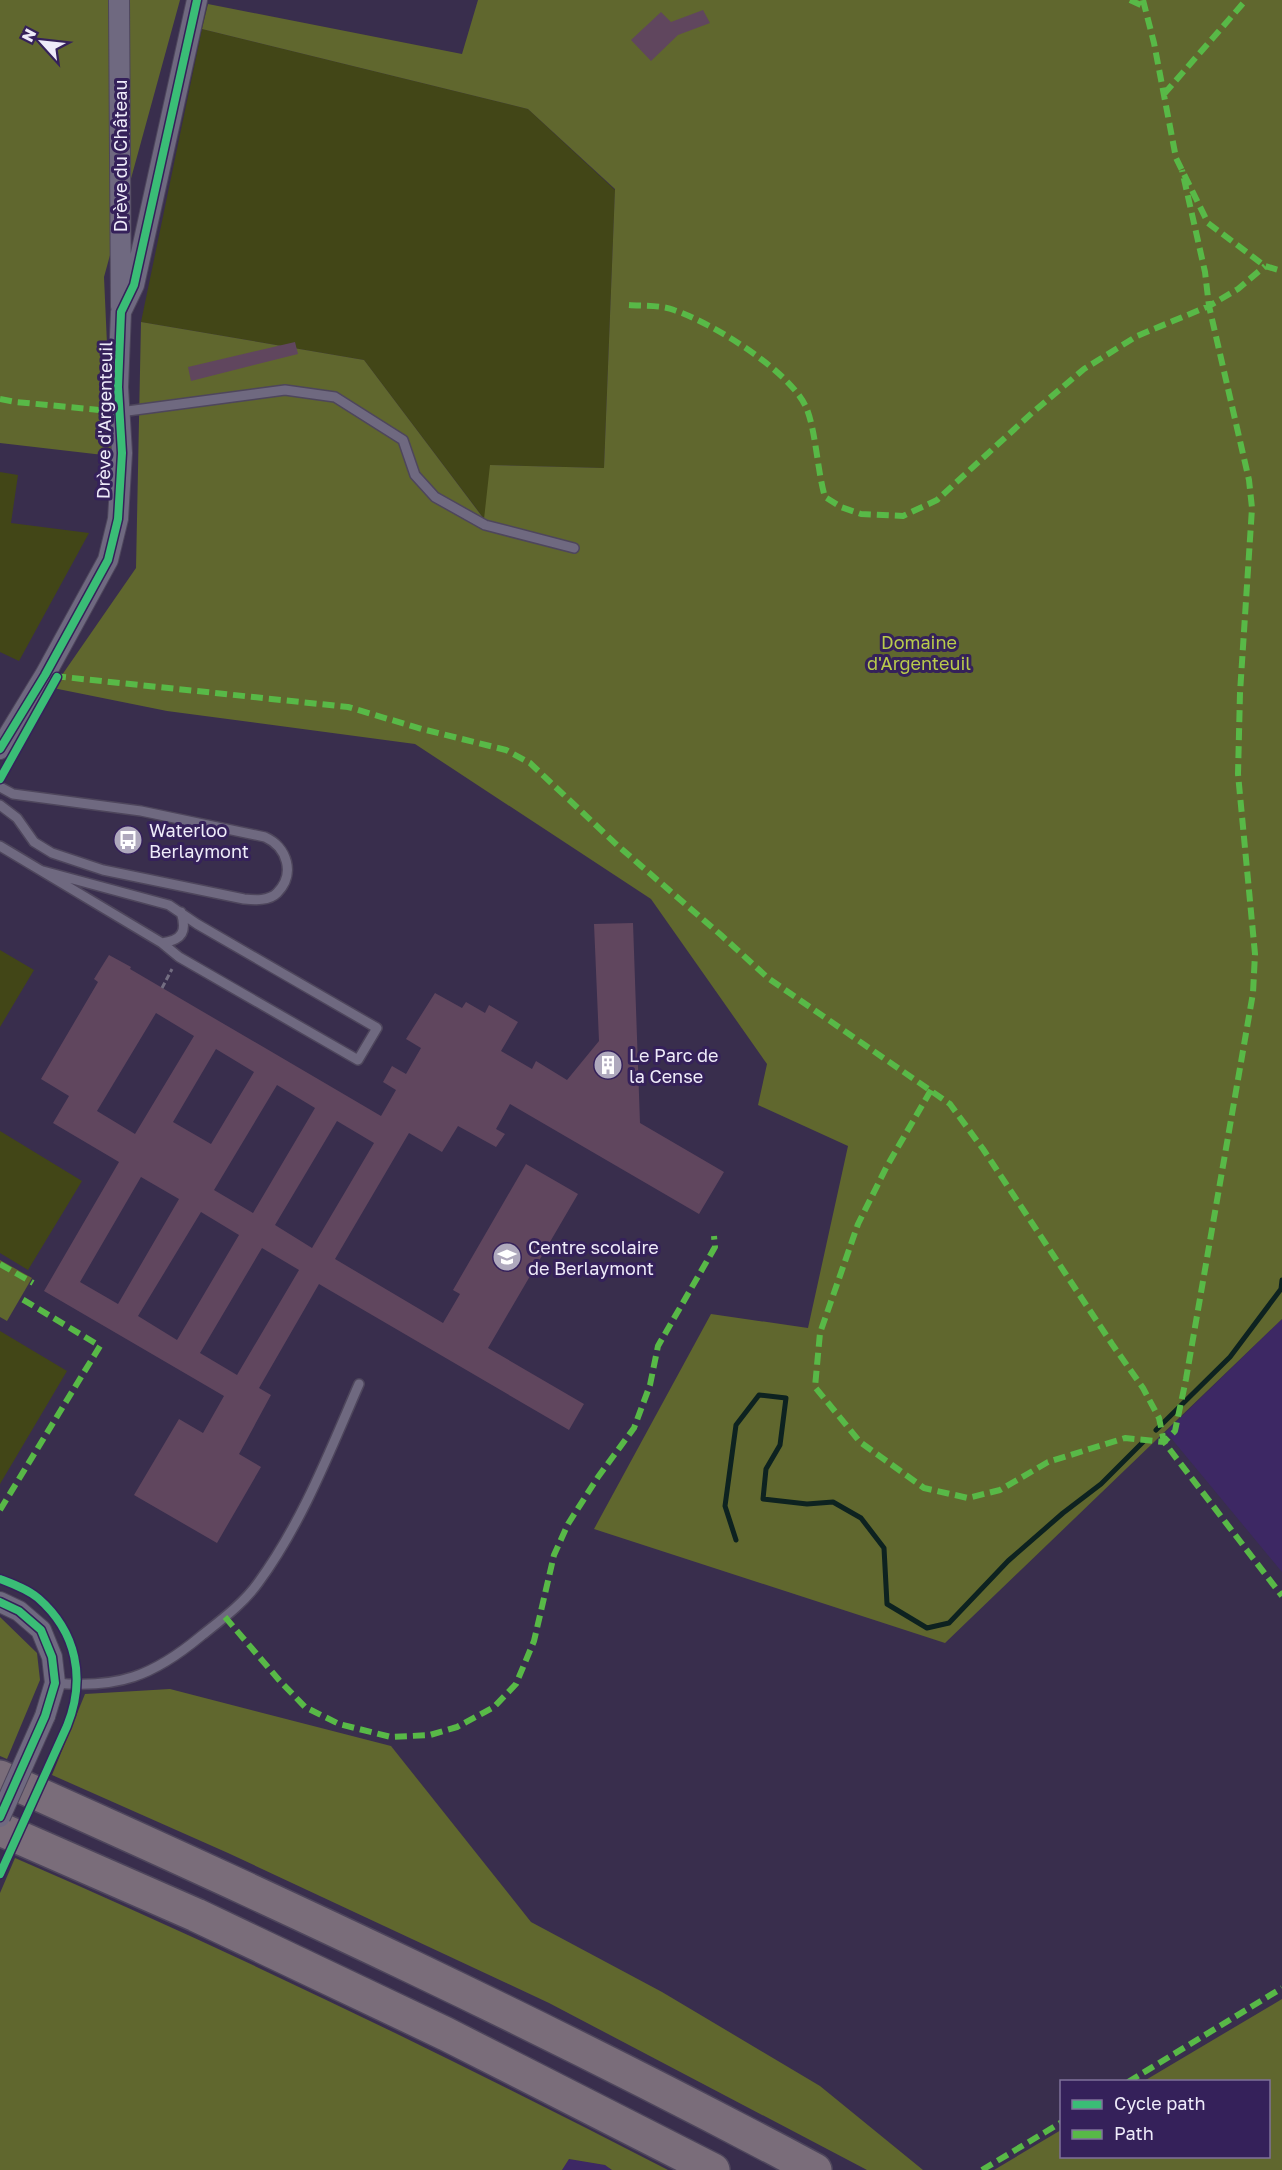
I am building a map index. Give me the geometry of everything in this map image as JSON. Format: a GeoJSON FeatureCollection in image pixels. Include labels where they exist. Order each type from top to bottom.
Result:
{"type":"FeatureCollection","features":[{"type":"Feature","properties":{"kind":"highway"},"geometry":{"type":"LineString","coordinates":[[0,1777],[216,1874],[469,1992],[691,2104],[815,2170]]}},
{"type":"Feature","properties":{"kind":"highway"},"geometry":{"type":"LineString","coordinates":[[0,1829],[196,1915],[446,2034],[712,2170]]}},
{"type":"Feature","properties":{"kind":"street","name":"Drève du Château"},"geometry":{"type":"LineString","coordinates":[[119,0],[121,312]]}},
{"type":"Feature","properties":{"kind":"street","name":"Drève d'Argenteuil"},"geometry":{"type":"LineString","coordinates":[[0,749],[45,675],[108,560],[118,519],[122,453],[118,387],[121,312],[134,285],[197,0]]}},
{"type":"Feature","properties":{"kind":"street"},"geometry":{"type":"LineString","coordinates":[[0,1602],[19,1611],[41,1630],[52,1657],[55,1683],[45,1716],[0,1816]]}},
{"type":"Feature","properties":{"kind":"lane"},"geometry":{"type":"LineString","coordinates":[[120,412],[285,390],[335,397],[403,440],[416,475],[435,497],[485,525],[574,548]]}},
{"type":"Feature","properties":{"kind":"lane"},"geometry":{"type":"LineString","coordinates":[[0,787],[14,794],[141,811],[265,837],[279,846],[285,855],[288,866],[285,880],[277,894],[263,900],[244,900],[103,870],[52,853],[34,842],[16,818],[0,805]]}},
{"type":"Feature","properties":{"kind":"lane"},"geometry":{"type":"LineString","coordinates":[[0,846],[162,943],[179,957],[358,1060],[376,1028],[197,924],[181,912],[154,900],[123,894],[43,871]]}},
{"type":"Feature","properties":{"kind":"lane"},"geometry":{"type":"LineString","coordinates":[[162,943],[175,941],[181,934],[185,923],[181,912]]}},
{"type":"Feature","properties":{"kind":"lane"},"geometry":{"type":"LineString","coordinates":[[55,1683],[77,1685],[122,1682],[141,1675],[159,1667],[225,1617],[257,1585],[289,1536],[312,1492],[358,1384]]}},
{"type":"Feature","properties":{"kind":"shaded area"},"geometry":{"type":"Polygon","coordinates":[[[1282,1319],[1282,1572],[1166,1432],[1282,1319]]]}},
{"type":"Feature","properties":{"kind":"shaded area"},"geometry":{"type":"Polygon","coordinates":[[[569,2159],[605,2165],[612,2170],[562,2170],[569,2159]]]}},
{"type":"Feature","properties":{"kind":"green space"},"geometry":{"type":"Polygon","coordinates":[[[0,0],[180,0],[104,277],[112,456],[0,443],[0,0]]]}},
{"type":"Feature","properties":{"kind":"green space","name":"Domaine d'Argenteuil"},"geometry":{"type":"Polygon","coordinates":[[[478,0],[1282,0],[1282,1319],[945,1643],[594,1529],[711,1314],[808,1328],[848,1146],[758,1105],[767,1064],[651,899],[415,744],[167,711],[53,688],[136,568],[141,322],[364,360],[484,519],[490,465],[604,468],[615,189],[528,109],[202,29],[208,4],[462,54],[478,0]]]}},
{"type":"Feature","properties":{"kind":"green space"},"geometry":{"type":"Polygon","coordinates":[[[202,29],[528,109],[615,190],[604,468],[491,465],[485,520],[364,360],[141,322],[202,29]]]}},
{"type":"Feature","properties":{"kind":"green space"},"geometry":{"type":"Polygon","coordinates":[[[0,472],[18,475],[11,523],[89,533],[19,661],[0,652],[0,472]]]}},
{"type":"Feature","properties":{"kind":"green space"},"geometry":{"type":"Polygon","coordinates":[[[0,950],[34,970],[0,1027],[0,950]]]}},
{"type":"Feature","properties":{"kind":"green space"},"geometry":{"type":"Polygon","coordinates":[[[0,1131],[82,1181],[28,1270],[0,1253],[0,1131]]]}},
{"type":"Feature","properties":{"kind":"green space"},"geometry":{"type":"Polygon","coordinates":[[[0,1260],[32,1278],[7,1321],[0,1317],[0,1260]]]}},
{"type":"Feature","properties":{"kind":"green space"},"geometry":{"type":"Polygon","coordinates":[[[0,1331],[67,1371],[0,1484],[0,1331]]]}},
{"type":"Feature","properties":{"kind":"green space"},"geometry":{"type":"Polygon","coordinates":[[[0,1617],[37,1653],[40,1680],[7,1759],[0,1756],[0,1617]]]}},
{"type":"Feature","properties":{"kind":"green space"},"geometry":{"type":"Polygon","coordinates":[[[170,1689],[391,1746],[531,1922],[662,1992],[820,2086],[923,2170],[867,2170],[549,2003],[228,1853],[52,1775],[85,1694],[170,1689]]]}},
{"type":"Feature","properties":{"kind":"green space"},"geometry":{"type":"Polygon","coordinates":[[[15,1858],[344,2008],[668,2170],[612,2170],[605,2165],[569,2159],[562,2170],[0,2170],[0,1893],[15,1858]]]}},
{"type":"Feature","properties":{"kind":"green space"},"geometry":{"type":"Polygon","coordinates":[[[1282,1999],[1282,2170],[994,2170],[1060,2131],[1060,2158],[1270,2158],[1270,2080],[1146,2080],[1282,1999]]]}},
{"type":"Feature","properties":{"kind":"building"},"geometry":{"type":"Polygon","coordinates":[[[703,10],[710,23],[678,35],[651,61],[631,40],[661,12],[671,22],[703,10]]]}},
{"type":"Feature","properties":{"kind":"building"},"geometry":{"type":"Polygon","coordinates":[[[295,342],[298,354],[191,381],[188,367],[295,342]]]}},
{"type":"Feature","properties":{"kind":"building","name":"Centre scolaire de Berlaymont"},"geometry":{"type":"Polygon","coordinates":[[[633,923],[640,1123],[724,1172],[699,1214],[510,1104],[496,1129],[505,1134],[496,1147],[458,1126],[442,1152],[409,1133],[335,1259],[443,1323],[460,1294],[453,1290],[526,1164],[578,1194],[488,1348],[584,1404],[569,1430],[319,1284],[259,1388],[271,1395],[239,1454],[261,1467],[217,1543],[134,1495],[179,1419],[203,1433],[224,1396],[44,1291],[119,1162],[53,1123],[69,1096],[41,1079],[98,982],[94,979],[109,955],[381,1116],[396,1090],[383,1082],[392,1066],[406,1074],[421,1048],[406,1039],[435,993],[462,1008],[466,1002],[485,1013],[489,1005],[518,1022],[501,1051],[532,1069],[536,1061],[567,1080],[599,1041],[594,924],[633,923]],[[156,1013],[97,1111],[135,1134],[194,1036],[156,1013]],[[216,1049],[173,1122],[211,1144],[254,1072],[216,1049]],[[277,1085],[214,1190],[253,1213],[315,1108],[277,1085]],[[337,1121],[275,1225],[312,1248],[374,1143],[337,1121]],[[141,1177],[80,1282],[118,1304],[179,1199],[141,1177]],[[201,1212],[138,1316],[177,1340],[239,1235],[201,1212]],[[262,1248],[200,1353],[237,1375],[299,1270],[262,1248]]]}},
{"type":"Feature","properties":{"kind":"waterway"},"geometry":{"type":"LineString","coordinates":[[1156,1430],[1230,1357],[1281,1289],[1282,1280]]}},
{"type":"Feature","properties":{"kind":"waterway"},"geometry":{"type":"LineString","coordinates":[[736,1540],[725,1506],[736,1425],[759,1395],[786,1398],[780,1445],[766,1469],[763,1499],[807,1504],[833,1502],[861,1518],[884,1548],[887,1604],[927,1628],[949,1623],[1008,1561],[1063,1513],[1101,1484],[1143,1442]]}},
{"type":"Feature","properties":{"kind":"marked path"},"geometry":{"type":"LineString","coordinates":[[1130,0],[1145,7]]}},
{"type":"Feature","properties":{"kind":"marked path"},"geometry":{"type":"LineString","coordinates":[[1143,0],[1154,43],[1176,158],[1208,223],[1265,266],[1282,271]]}},
{"type":"Feature","properties":{"kind":"marked path"},"geometry":{"type":"LineString","coordinates":[[1164,94],[1246,0]]}},
{"type":"Feature","properties":{"kind":"marked path"},"geometry":{"type":"LineString","coordinates":[[931,1090],[887,1166],[858,1224],[820,1333],[815,1387],[860,1442],[924,1488],[968,1498],[1000,1490],[1048,1462],[1125,1438],[1164,1442],[1175,1431],[1186,1379],[1253,993],[1255,954],[1238,774],[1240,693],[1252,508],[1249,480],[1209,306],[1205,272],[1182,170]]}},
{"type":"Feature","properties":{"kind":"marked path"},"geometry":{"type":"LineString","coordinates":[[629,305],[663,307],[690,316],[748,349],[767,363],[784,378],[806,407],[825,497],[841,507],[861,514],[903,516],[937,500],[1084,369],[1137,336],[1209,306],[1238,289],[1265,266]]}},
{"type":"Feature","properties":{"kind":"marked path"},"geometry":{"type":"LineString","coordinates":[[0,399],[120,412]]}},
{"type":"Feature","properties":{"kind":"marked path"},"geometry":{"type":"LineString","coordinates":[[54,676],[348,707],[506,750],[530,763],[617,845],[768,978],[950,1104],[983,1149],[1143,1388],[1159,1418],[1164,1442],[1282,1596]]}},
{"type":"Feature","properties":{"kind":"marked path"},"geometry":{"type":"LineString","coordinates":[[225,1617],[305,1707],[339,1724],[391,1737],[430,1735],[457,1727],[494,1707],[516,1684],[534,1641],[554,1555],[568,1524],[598,1477],[634,1428],[650,1385],[658,1346],[715,1247],[714,1236]]}},
{"type":"Feature","properties":{"kind":"marked path"},"geometry":{"type":"LineString","coordinates":[[0,1264],[33,1283]]}},
{"type":"Feature","properties":{"kind":"marked path"},"geometry":{"type":"LineString","coordinates":[[0,1510],[100,1346],[22,1299]]}},
{"type":"Feature","properties":{"kind":"marked path"},"geometry":{"type":"LineString","coordinates":[[1131,2080],[1282,1988]]}},
{"type":"Feature","properties":{"kind":"marked path"},"geometry":{"type":"LineString","coordinates":[[982,2170],[1060,2123]]}},
{"type":"Feature","properties":{"kind":"cycle path"},"geometry":{"type":"LineString","coordinates":[[0,749],[45,675],[108,560],[118,519],[122,453],[118,387],[121,312],[134,285],[197,0]]}},
{"type":"Feature","properties":{"kind":"cycle path"},"geometry":{"type":"LineString","coordinates":[[0,779],[57,677]]}},
{"type":"Feature","properties":{"kind":"cycle path"},"geometry":{"type":"LineString","coordinates":[[0,1579],[29,1592],[51,1611],[69,1641],[76,1674],[76,1691],[67,1726],[0,1874]]}},
{"type":"Feature","properties":{"kind":"cycle path"},"geometry":{"type":"LineString","coordinates":[[0,1602],[19,1611],[41,1630],[52,1657],[55,1683],[45,1716],[0,1817]]}},
{"type":"Feature","properties":{"kind":"place","name":"Waterloo Berlaymont"},"geometry":{"type":"Point","coordinates":[128,840]}},
{"type":"Feature","properties":{"kind":"place","name":"Le Parc de la Cense"},"geometry":{"type":"Point","coordinates":[608,1065]}},
{"type":"Feature","properties":{"kind":"place","name":"Centre scolaire de Berlaymont"},"geometry":{"type":"Point","coordinates":[507,1257]}}]}
